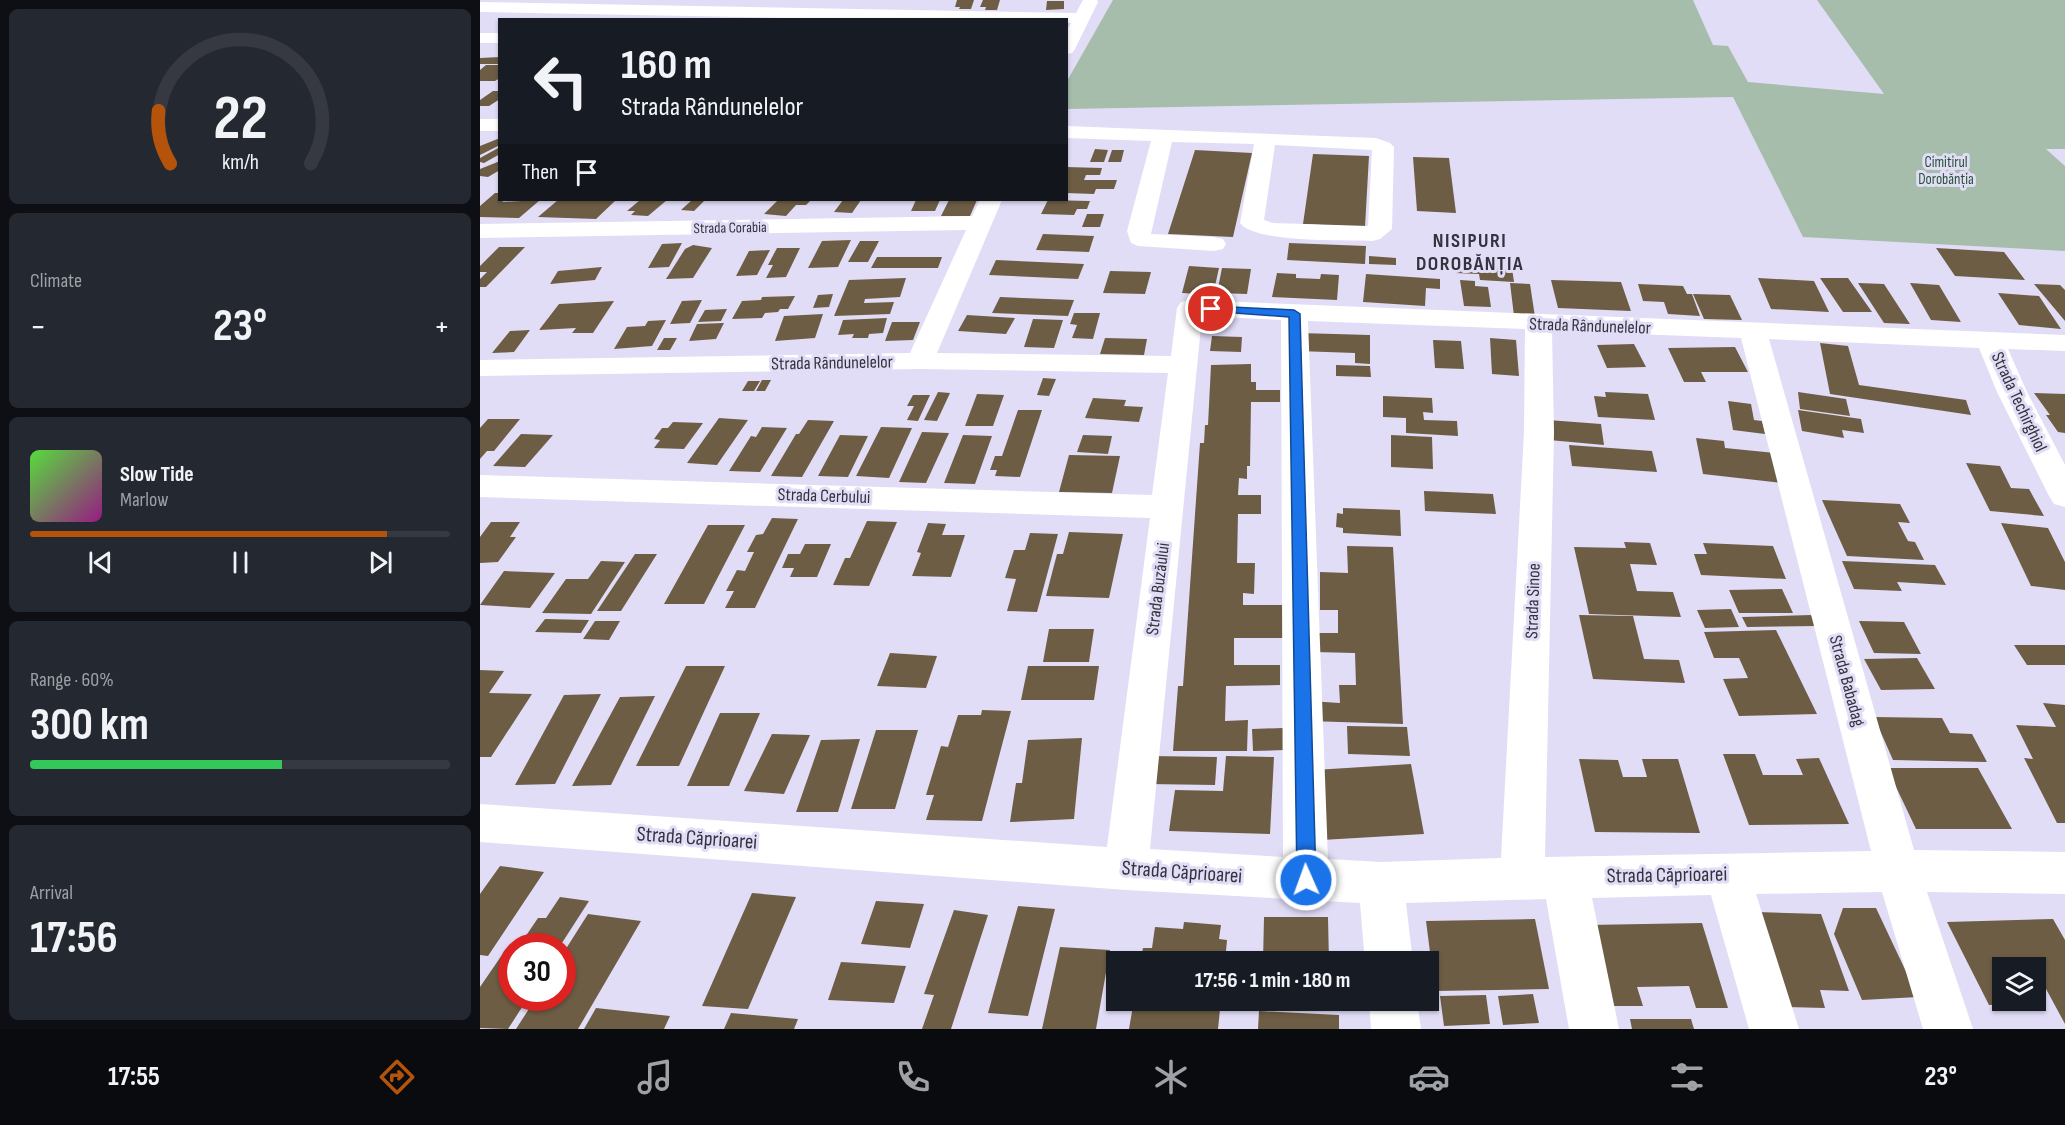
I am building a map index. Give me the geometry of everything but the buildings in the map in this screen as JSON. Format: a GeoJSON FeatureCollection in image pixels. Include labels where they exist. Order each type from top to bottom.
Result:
{"type":"FeatureCollection","features":[{"type":"Feature","properties":{"kind":"street"},"geometry":{"type":"LineString","coordinates":[[1068,45],[1089,0]]}},
{"type":"Feature","properties":{"kind":"street"},"geometry":{"type":"LineString","coordinates":[[489,7],[1082,18]]}},
{"type":"Feature","properties":{"kind":"street"},"geometry":{"type":"LineString","coordinates":[[480,38],[498,38]]}},
{"type":"Feature","properties":{"kind":"street"},"geometry":{"type":"LineString","coordinates":[[480,124],[498,125]]}},
{"type":"Feature","properties":{"kind":"street"},"geometry":{"type":"LineString","coordinates":[[1068,132],[1266,138],[1379,144],[1383,147],[1378,232],[1372,234],[1270,230],[1252,224],[1266,138]]}},
{"type":"Feature","properties":{"kind":"street"},"geometry":{"type":"LineString","coordinates":[[1163,135],[1138,231],[1140,238],[1147,241],[1214,244]]}},
{"type":"Feature","properties":{"kind":"street"},"geometry":{"type":"LineString","coordinates":[[920,361],[991,201]]}},
{"type":"Feature","properties":{"kind":"street","name":"Strada Corabia"},"geometry":{"type":"LineString","coordinates":[[480,231],[980,223]]}},
{"type":"Feature","properties":{"kind":"street","name":"Strada Rândunelelor"},"geometry":{"type":"LineString","coordinates":[[1190,308],[1538,324],[2065,343]]}},
{"type":"Feature","properties":{"kind":"street","name":"Strada Buzăului"},"geometry":{"type":"LineString","coordinates":[[1126,869],[1190,308]]}},
{"type":"Feature","properties":{"kind":"street"},"geometry":{"type":"LineString","coordinates":[[1294,314],[1306,880]]}},
{"type":"Feature","properties":{"kind":"street","name":"Strada Sinoe"},"geometry":{"type":"LineString","coordinates":[[1538,324],[1544,877],[1593,1029]]}},
{"type":"Feature","properties":{"kind":"street","name":"Strada Babadag"},"geometry":{"type":"LineString","coordinates":[[1753,332],[1898,871],[1948,1029]]}},
{"type":"Feature","properties":{"kind":"street","name":"Strada Techirghiol"},"geometry":{"type":"LineString","coordinates":[[1990,340],[2012,392],[2065,496]]}},
{"type":"Feature","properties":{"kind":"street","name":"Strada Rândunelelor"},"geometry":{"type":"LineString","coordinates":[[480,368],[920,361],[1183,365]]}},
{"type":"Feature","properties":{"kind":"street","name":"Strada Cerbului"},"geometry":{"type":"LineString","coordinates":[[480,486],[1167,507]]}},
{"type":"Feature","properties":{"kind":"street","name":"Strada Căprioarei"},"geometry":{"type":"LineString","coordinates":[[480,823],[1126,869],[1381,883],[1544,877],[1898,871],[2065,873]]}},
{"type":"Feature","properties":{"kind":"street"},"geometry":{"type":"LineString","coordinates":[[1726,874],[1774,1029]]}},
{"type":"Feature","properties":{"kind":"street"},"geometry":{"type":"LineString","coordinates":[[1381,883],[1388,951]]}},
{"type":"Feature","properties":{"kind":"street"},"geometry":{"type":"LineString","coordinates":[[1394,1011],[1396,1029]]}},
{"type":"Feature","properties":{"kind":"green space","name":"Cimitirul Dorobănția"},"geometry":{"type":"Polygon","coordinates":[[[1113,0],[1693,0],[1713,45],[1728,46],[1748,82],[1884,94],[1817,0],[2065,0],[2065,149],[2046,149],[2065,166],[2065,251],[1803,237],[1733,97],[1068,109],[1068,79],[1113,0]]]}},
{"type":"Feature","properties":{"kind":"district","name":"NISIPURI DOROBĂNȚIA"},"geometry":{"type":"Point","coordinates":[1470,252]}},
{"type":"Feature","properties":{"kind":"route"},"geometry":{"type":"LineString","coordinates":[[1211,309],[1294,314],[1306,880]]}}]}
